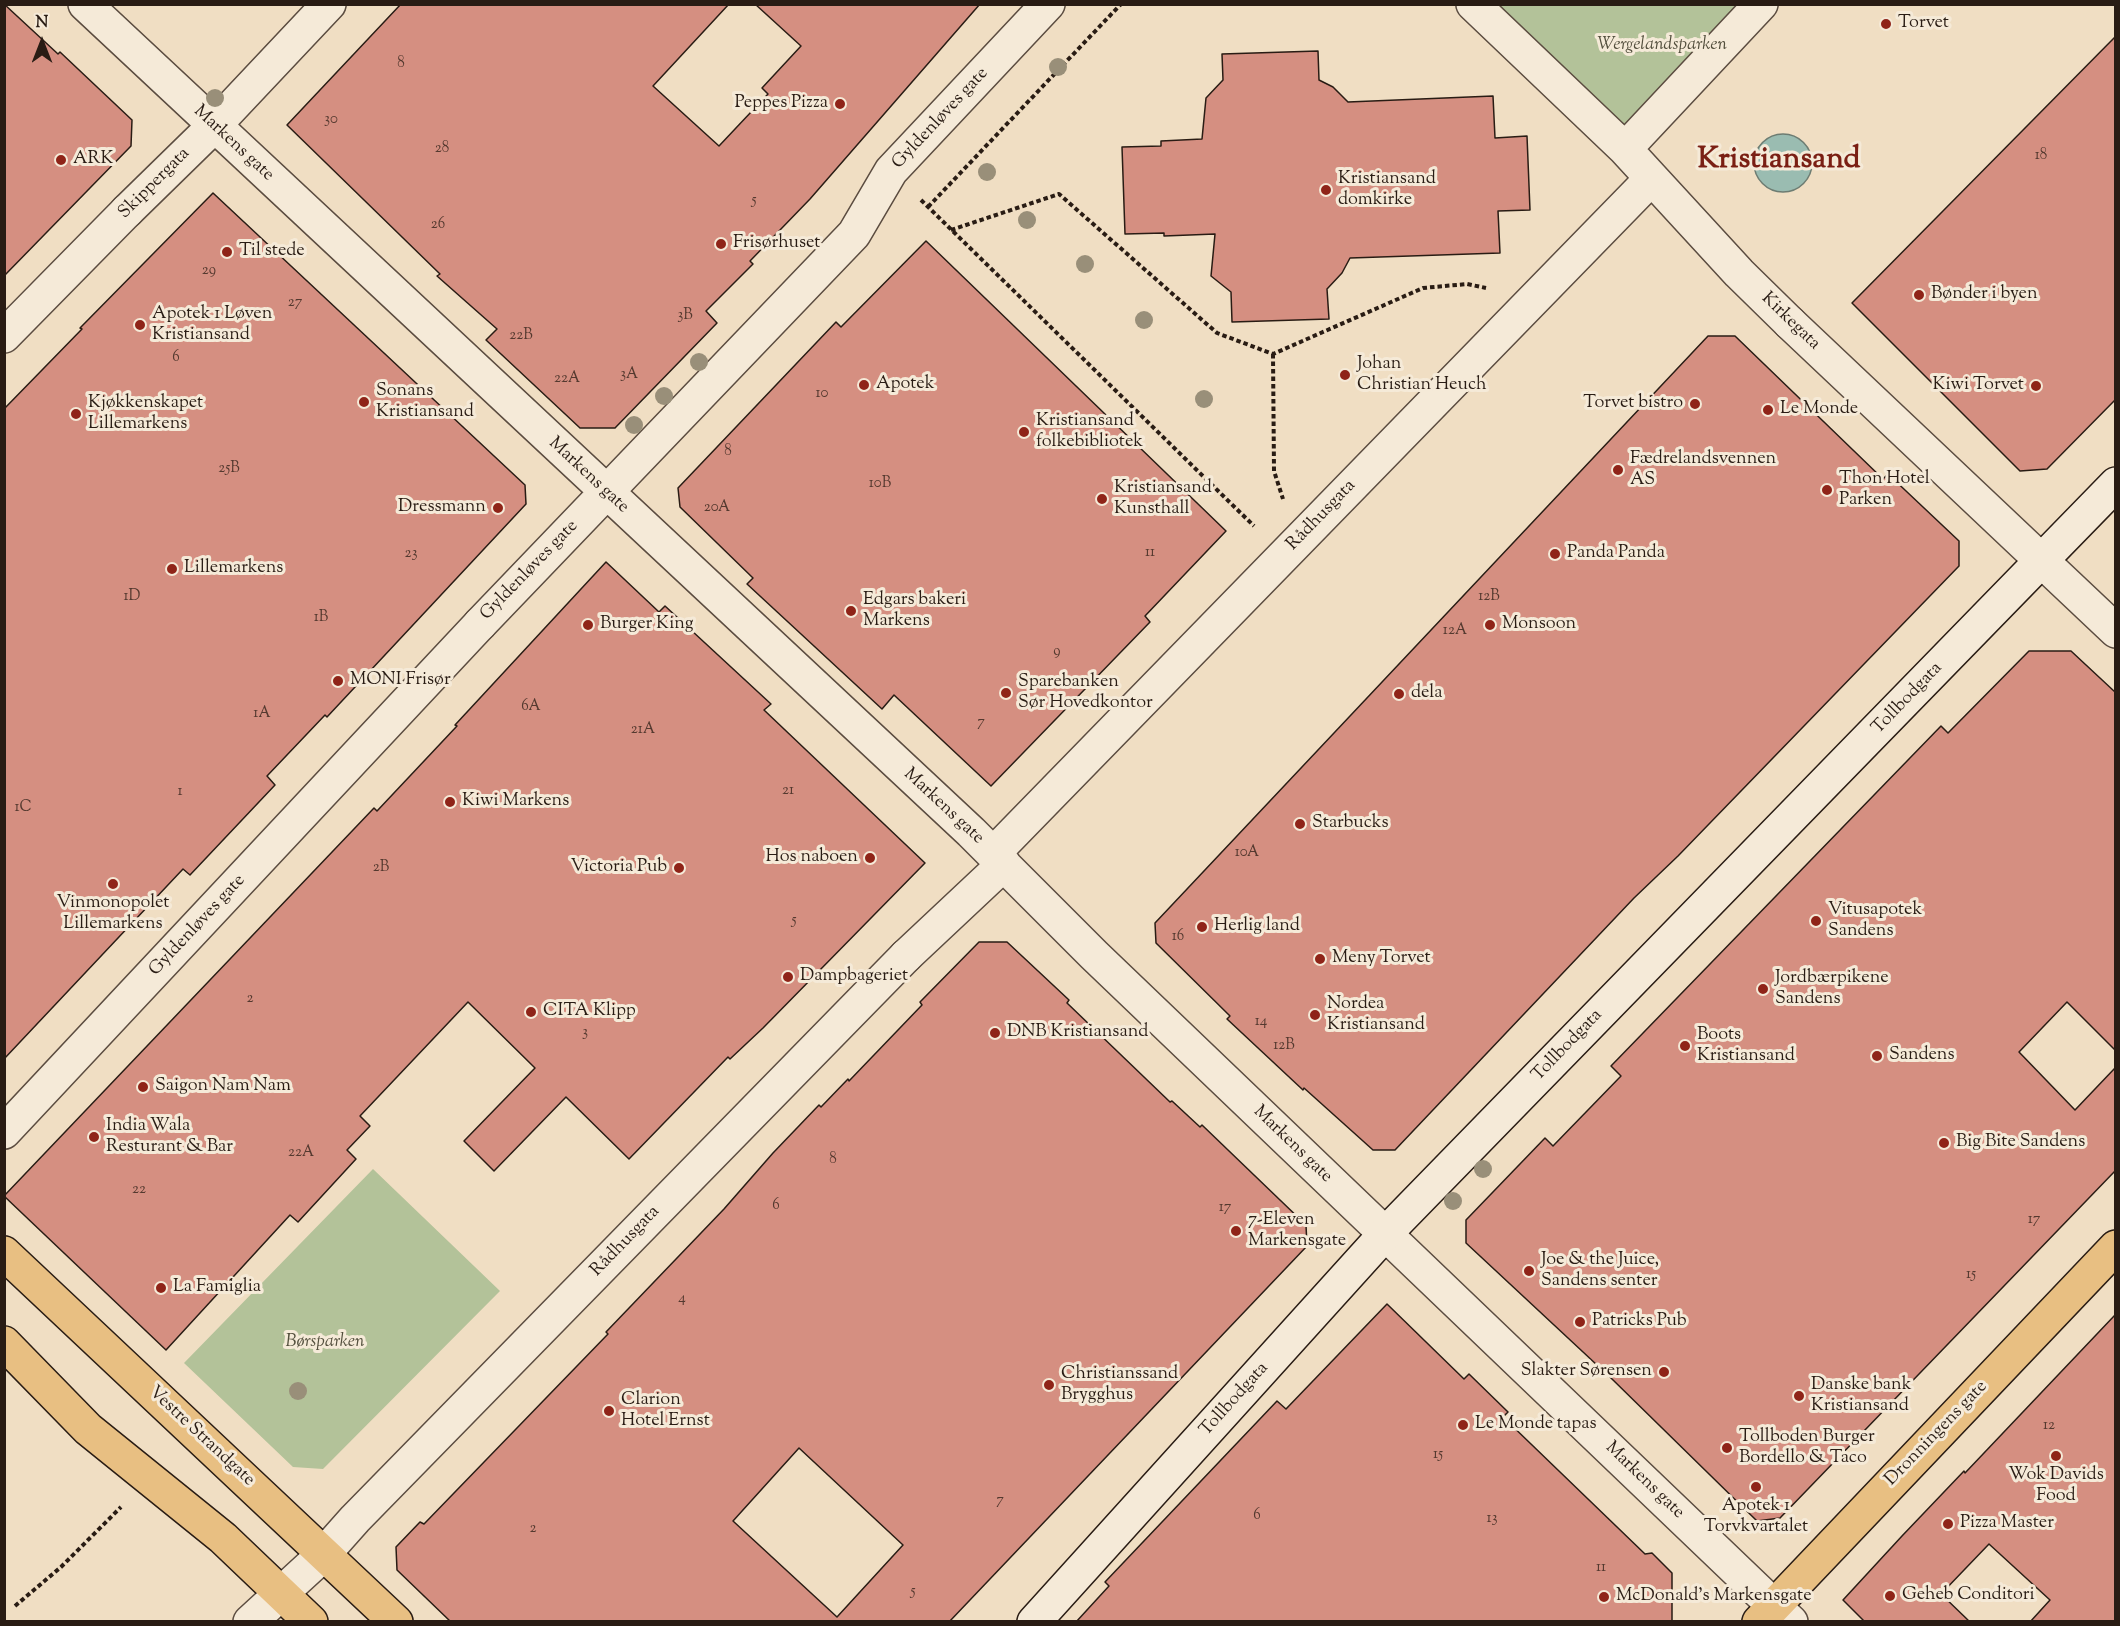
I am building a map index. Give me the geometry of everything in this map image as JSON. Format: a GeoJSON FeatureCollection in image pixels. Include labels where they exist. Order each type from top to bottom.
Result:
{"type":"FeatureCollection","features":[{"type":"Feature","properties":{"kind":"main road","name":"Dronningens gate"},"geometry":{"type":"LineString","coordinates":[[1774,1616],[2115,1247]]}},
{"type":"Feature","properties":{"kind":"main road","name":"Vestre Strandgate"},"geometry":{"type":"LineString","coordinates":[[4,1253],[396,1622]]}},
{"type":"Feature","properties":{"kind":"main road"},"geometry":{"type":"LineString","coordinates":[[4,1343],[88,1429],[223,1538],[311,1622]]}},
{"type":"Feature","properties":{"kind":"street","name":"Markens gate"},"geometry":{"type":"LineString","coordinates":[[85,4],[999,859],[1094,955],[1385,1234],[1774,1616]]}},
{"type":"Feature","properties":{"kind":"street","name":"Skippergata"},"geometry":{"type":"LineString","coordinates":[[4,336],[214,126],[329,4]]}},
{"type":"Feature","properties":{"kind":"street","name":"Gyldenløves gate"},"geometry":{"type":"LineString","coordinates":[[4,1132],[480,624],[854,234],[891,171],[1048,4]]}},
{"type":"Feature","properties":{"kind":"street","name":"Kirkegata"},"geometry":{"type":"LineString","coordinates":[[1473,4],[1625,149],[1739,273],[2115,630]]}},
{"type":"Feature","properties":{"kind":"street"},"geometry":{"type":"LineString","coordinates":[[1625,149],[1761,4]]}},
{"type":"Feature","properties":{"kind":"street","name":"Rådhusgata"},"geometry":{"type":"LineString","coordinates":[[250,1622],[323,1555],[906,956],[1652,178]]}},
{"type":"Feature","properties":{"kind":"street","name":"Tollbodgata"},"geometry":{"type":"LineString","coordinates":[[1034,1622],[1385,1234],[2115,484]]}},
{"type":"Feature","properties":{"kind":"path"},"geometry":{"type":"LineString","coordinates":[[928,207],[1121,4]]}},
{"type":"Feature","properties":{"kind":"path"},"geometry":{"type":"LineString","coordinates":[[891,171],[1259,531]]}},
{"type":"Feature","properties":{"kind":"path"},"geometry":{"type":"LineString","coordinates":[[951,230],[1059,194],[1217,333],[1273,354],[1423,288],[1467,284],[1491,290]]}},
{"type":"Feature","properties":{"kind":"path"},"geometry":{"type":"LineString","coordinates":[[1273,354],[1274,471],[1284,504]]}},
{"type":"Feature","properties":{"kind":"path"},"geometry":{"type":"LineString","coordinates":[[15,1606],[61,1567],[126,1502]]}},
{"type":"Feature","properties":{"kind":"green space","name":"Wergelandsparken"},"geometry":{"type":"Polygon","coordinates":[[[1478,5],[1765,5],[1623,141],[1478,5]]]}},
{"type":"Feature","properties":{"kind":"green space","name":"Børsparken"},"geometry":{"type":"Polygon","coordinates":[[[373,1169],[500,1291],[323,1469],[293,1467],[184,1363],[373,1169]]]}},
{"type":"Feature","properties":{"kind":"water"},"geometry":{"type":"Polygon","coordinates":[[[1783,134],[1794,136],[1807,147],[1812,163],[1810,174],[1799,187],[1783,192],[1772,190],[1759,179],[1754,163],[1756,152],[1767,139],[1783,134]]]}},
{"type":"Feature","properties":{"kind":"building"},"geometry":{"type":"Polygon","coordinates":[[[4,4],[58,54],[60,52],[132,120],[131,146],[4,276],[4,4]]]}},
{"type":"Feature","properties":{"kind":"building"},"geometry":{"type":"Polygon","coordinates":[[[401,4],[729,4],[653,86],[719,146],[768,94],[762,88],[801,46],[755,4],[980,4],[810,199],[750,261],[753,264],[706,311],[717,323],[615,428],[580,428],[486,340],[497,329],[437,276],[440,274],[287,125],[401,4]]]}},
{"type":"Feature","properties":{"kind":"building"},"geometry":{"type":"Polygon","coordinates":[[[2115,37],[2115,400],[2047,469],[2020,471],[1852,303],[2115,37]]]}},
{"type":"Feature","properties":{"kind":"building","name":"Kristiansand domkirke"},"geometry":{"type":"Polygon","coordinates":[[[1318,51],[1319,80],[1333,87],[1348,102],[1493,96],[1495,138],[1527,136],[1530,210],[1498,211],[1500,253],[1350,258],[1342,273],[1327,289],[1329,319],[1232,322],[1231,292],[1211,276],[1215,234],[1164,236],[1164,233],[1125,234],[1122,147],[1161,146],[1161,141],[1202,139],[1206,98],[1223,80],[1222,54],[1318,51]]]}},
{"type":"Feature","properties":{"kind":"building"},"geometry":{"type":"Polygon","coordinates":[[[213,193],[525,485],[526,504],[327,717],[325,715],[267,776],[275,785],[190,875],[183,869],[4,1059],[4,409],[213,193]]]}},
{"type":"Feature","properties":{"kind":"building"},"geometry":{"type":"Polygon","coordinates":[[[926,241],[1226,531],[1145,616],[1150,622],[991,786],[894,695],[882,709],[747,584],[753,578],[680,507],[678,488],[836,322],[841,327],[926,241]]]}},
{"type":"Feature","properties":{"kind":"building"},"geometry":{"type":"Polygon","coordinates":[[[1708,336],[1735,336],[1883,479],[1888,474],[1959,541],[1959,566],[1678,856],[1634,898],[1395,1150],[1373,1150],[1304,1088],[1303,1090],[1227,1019],[1230,1016],[1156,943],[1155,923],[1708,336]]]}},
{"type":"Feature","properties":{"kind":"building"},"geometry":{"type":"Polygon","coordinates":[[[606,562],[659,612],[665,606],[771,704],[764,710],[925,863],[763,1028],[730,1059],[728,1057],[629,1159],[566,1097],[494,1171],[464,1141],[535,1068],[468,1002],[360,1116],[370,1126],[347,1150],[356,1159],[298,1222],[290,1215],[166,1350],[4,1196],[374,808],[377,811],[606,562]]]}},
{"type":"Feature","properties":{"kind":"building"},"geometry":{"type":"Polygon","coordinates":[[[2029,651],[2071,651],[2115,692],[2115,1050],[2067,1002],[2019,1052],[2075,1110],[2115,1068],[2115,1171],[1780,1518],[1757,1521],[1612,1379],[1466,1243],[1466,1220],[1545,1138],[1553,1146],[1621,1076],[1611,1066],[1941,726],[1948,733],[2029,651]]]}},
{"type":"Feature","properties":{"kind":"building"},"geometry":{"type":"Polygon","coordinates":[[[979,942],[1007,942],[1069,1000],[1067,1003],[1170,1102],[1172,1101],[1200,1127],[1202,1125],[1306,1225],[1307,1246],[949,1622],[451,1622],[397,1570],[396,1547],[420,1522],[424,1524],[608,1334],[606,1332],[724,1209],[773,1153],[819,1105],[821,1107],[848,1079],[849,1081],[922,1005],[920,1002],[979,942]],[[799,1448],[733,1521],[837,1617],[903,1545],[799,1448]]]}},
{"type":"Feature","properties":{"kind":"building"},"geometry":{"type":"Polygon","coordinates":[[[1387,1304],[1464,1379],[1469,1374],[1508,1412],[1503,1417],[1645,1554],[1652,1553],[1672,1573],[1672,1622],[1076,1622],[1109,1586],[1105,1582],[1277,1401],[1286,1409],[1387,1304]]]}},
{"type":"Feature","properties":{"kind":"building"},"geometry":{"type":"Polygon","coordinates":[[[2115,1315],[2115,1622],[2030,1622],[2050,1600],[1989,1544],[1941,1594],[1970,1622],[1865,1622],[1843,1600],[2115,1315]]]}},
{"type":"Feature","properties":{"kind":"place","name":"Torvet"},"geometry":{"type":"Point","coordinates":[1886,24]}},
{"type":"Feature","properties":{"kind":"place","name":"Peppes Pizza"},"geometry":{"type":"Point","coordinates":[840,104]}},
{"type":"Feature","properties":{"kind":"place","name":"ARK"},"geometry":{"type":"Point","coordinates":[61,160]}},
{"type":"Feature","properties":{"kind":"place","name":"Kristiansand domkirke"},"geometry":{"type":"Point","coordinates":[1326,190]}},
{"type":"Feature","properties":{"kind":"place","name":"Frisørhuset"},"geometry":{"type":"Point","coordinates":[721,244]}},
{"type":"Feature","properties":{"kind":"place","name":"Til stede"},"geometry":{"type":"Point","coordinates":[227,252]}},
{"type":"Feature","properties":{"kind":"place","name":"Bønder i byen"},"geometry":{"type":"Point","coordinates":[1919,295]}},
{"type":"Feature","properties":{"kind":"place","name":"Apotek 1 Løven Kristiansand"},"geometry":{"type":"Point","coordinates":[140,325]}},
{"type":"Feature","properties":{"kind":"place","name":"Johan Christian Heuch"},"geometry":{"type":"Point","coordinates":[1345,375]}},
{"type":"Feature","properties":{"kind":"place","name":"Apotek"},"geometry":{"type":"Point","coordinates":[864,385]}},
{"type":"Feature","properties":{"kind":"place","name":"Kiwi Torvet"},"geometry":{"type":"Point","coordinates":[2036,386]}},
{"type":"Feature","properties":{"kind":"place","name":"Sonans Kristiansand"},"geometry":{"type":"Point","coordinates":[364,402]}},
{"type":"Feature","properties":{"kind":"place","name":"Torvet bistro"},"geometry":{"type":"Point","coordinates":[1695,404]}},
{"type":"Feature","properties":{"kind":"place","name":"Le Monde"},"geometry":{"type":"Point","coordinates":[1768,410]}},
{"type":"Feature","properties":{"kind":"place","name":"Kjøkkenskapet Lillemarkens"},"geometry":{"type":"Point","coordinates":[76,414]}},
{"type":"Feature","properties":{"kind":"place","name":"Kristiansand folkebibliotek"},"geometry":{"type":"Point","coordinates":[1024,432]}},
{"type":"Feature","properties":{"kind":"place","name":"Fædrelandsvennen AS"},"geometry":{"type":"Point","coordinates":[1618,470]}},
{"type":"Feature","properties":{"kind":"place","name":"Thon Hotel Parken"},"geometry":{"type":"Point","coordinates":[1827,490]}},
{"type":"Feature","properties":{"kind":"place","name":"Kristiansand Kunsthall"},"geometry":{"type":"Point","coordinates":[1102,499]}},
{"type":"Feature","properties":{"kind":"place","name":"Dressmann"},"geometry":{"type":"Point","coordinates":[498,508]}},
{"type":"Feature","properties":{"kind":"place","name":"Panda Panda"},"geometry":{"type":"Point","coordinates":[1555,554]}},
{"type":"Feature","properties":{"kind":"place","name":"Lillemarkens"},"geometry":{"type":"Point","coordinates":[172,569]}},
{"type":"Feature","properties":{"kind":"place","name":"Edgars bakeri Markens"},"geometry":{"type":"Point","coordinates":[851,611]}},
{"type":"Feature","properties":{"kind":"place","name":"Burger King"},"geometry":{"type":"Point","coordinates":[588,625]}},
{"type":"Feature","properties":{"kind":"place","name":"Monsoon"},"geometry":{"type":"Point","coordinates":[1490,625]}},
{"type":"Feature","properties":{"kind":"place","name":"MONI Frisør"},"geometry":{"type":"Point","coordinates":[338,681]}},
{"type":"Feature","properties":{"kind":"place","name":"Sparebanken Sør Hovedkontor"},"geometry":{"type":"Point","coordinates":[1006,693]}},
{"type":"Feature","properties":{"kind":"place","name":"dela"},"geometry":{"type":"Point","coordinates":[1399,694]}},
{"type":"Feature","properties":{"kind":"place","name":"Kiwi Markens"},"geometry":{"type":"Point","coordinates":[450,802]}},
{"type":"Feature","properties":{"kind":"place","name":"Starbucks"},"geometry":{"type":"Point","coordinates":[1300,824]}},
{"type":"Feature","properties":{"kind":"place","name":"Hos naboen"},"geometry":{"type":"Point","coordinates":[870,858]}},
{"type":"Feature","properties":{"kind":"place","name":"Victoria Pub"},"geometry":{"type":"Point","coordinates":[679,868]}},
{"type":"Feature","properties":{"kind":"place","name":"Vinmonopolet Lillemarkens"},"geometry":{"type":"Point","coordinates":[113,884]}},
{"type":"Feature","properties":{"kind":"place","name":"Vitusapotek Sandens"},"geometry":{"type":"Point","coordinates":[1816,921]}},
{"type":"Feature","properties":{"kind":"place","name":"Herlig land"},"geometry":{"type":"Point","coordinates":[1202,927]}},
{"type":"Feature","properties":{"kind":"place","name":"Meny Torvet"},"geometry":{"type":"Point","coordinates":[1320,959]}},
{"type":"Feature","properties":{"kind":"place","name":"Dampbageriet"},"geometry":{"type":"Point","coordinates":[788,977]}},
{"type":"Feature","properties":{"kind":"place","name":"Jordbærpikene Sandens"},"geometry":{"type":"Point","coordinates":[1763,989]}},
{"type":"Feature","properties":{"kind":"place","name":"CITA Klipp"},"geometry":{"type":"Point","coordinates":[531,1012]}},
{"type":"Feature","properties":{"kind":"place","name":"Nordea Kristiansand"},"geometry":{"type":"Point","coordinates":[1315,1015]}},
{"type":"Feature","properties":{"kind":"place","name":"DNB Kristiansand"},"geometry":{"type":"Point","coordinates":[995,1033]}},
{"type":"Feature","properties":{"kind":"place","name":"Boots Kristiansand"},"geometry":{"type":"Point","coordinates":[1685,1046]}},
{"type":"Feature","properties":{"kind":"place","name":"Sandens"},"geometry":{"type":"Point","coordinates":[1877,1056]}},
{"type":"Feature","properties":{"kind":"place","name":"Saigon Nam Nam"},"geometry":{"type":"Point","coordinates":[143,1087]}},
{"type":"Feature","properties":{"kind":"place","name":"India Wala Resturant & Bar"},"geometry":{"type":"Point","coordinates":[94,1137]}},
{"type":"Feature","properties":{"kind":"place","name":"Big Bite Sandens"},"geometry":{"type":"Point","coordinates":[1944,1143]}},
{"type":"Feature","properties":{"kind":"place","name":"7-Eleven Markensgate"},"geometry":{"type":"Point","coordinates":[1236,1231]}},
{"type":"Feature","properties":{"kind":"place","name":"Joe & the Juice, Sandens senter"},"geometry":{"type":"Point","coordinates":[1529,1271]}},
{"type":"Feature","properties":{"kind":"place","name":"La Famiglia"},"geometry":{"type":"Point","coordinates":[161,1288]}},
{"type":"Feature","properties":{"kind":"place","name":"Patricks Pub"},"geometry":{"type":"Point","coordinates":[1580,1322]}},
{"type":"Feature","properties":{"kind":"place","name":"Slakter Sørensen"},"geometry":{"type":"Point","coordinates":[1664,1372]}},
{"type":"Feature","properties":{"kind":"place","name":"Christianssand Brygghus"},"geometry":{"type":"Point","coordinates":[1049,1385]}},
{"type":"Feature","properties":{"kind":"place","name":"Danske bank Kristiansand"},"geometry":{"type":"Point","coordinates":[1799,1396]}},
{"type":"Feature","properties":{"kind":"place","name":"Clarion Hotel Ernst"},"geometry":{"type":"Point","coordinates":[609,1411]}},
{"type":"Feature","properties":{"kind":"place","name":"Le Monde tapas"},"geometry":{"type":"Point","coordinates":[1463,1425]}},
{"type":"Feature","properties":{"kind":"place","name":"Tollboden Burger Bordello & Taco"},"geometry":{"type":"Point","coordinates":[1727,1448]}},
{"type":"Feature","properties":{"kind":"place","name":"Wok Davids Food"},"geometry":{"type":"Point","coordinates":[2056,1456]}},
{"type":"Feature","properties":{"kind":"place","name":"Apotek 1 Torvkvartalet"},"geometry":{"type":"Point","coordinates":[1756,1487]}},
{"type":"Feature","properties":{"kind":"place","name":"Pizza Master"},"geometry":{"type":"Point","coordinates":[1948,1524]}},
{"type":"Feature","properties":{"kind":"place","name":"Geheb Conditori"},"geometry":{"type":"Point","coordinates":[1890,1596]}},
{"type":"Feature","properties":{"kind":"place","name":"McDonald's Markensgate"},"geometry":{"type":"Point","coordinates":[1604,1597]}},
{"type":"Feature","properties":{"kind":"district","name":"Kristiansand"},"geometry":{"type":"Point","coordinates":[1779,162]}}]}
